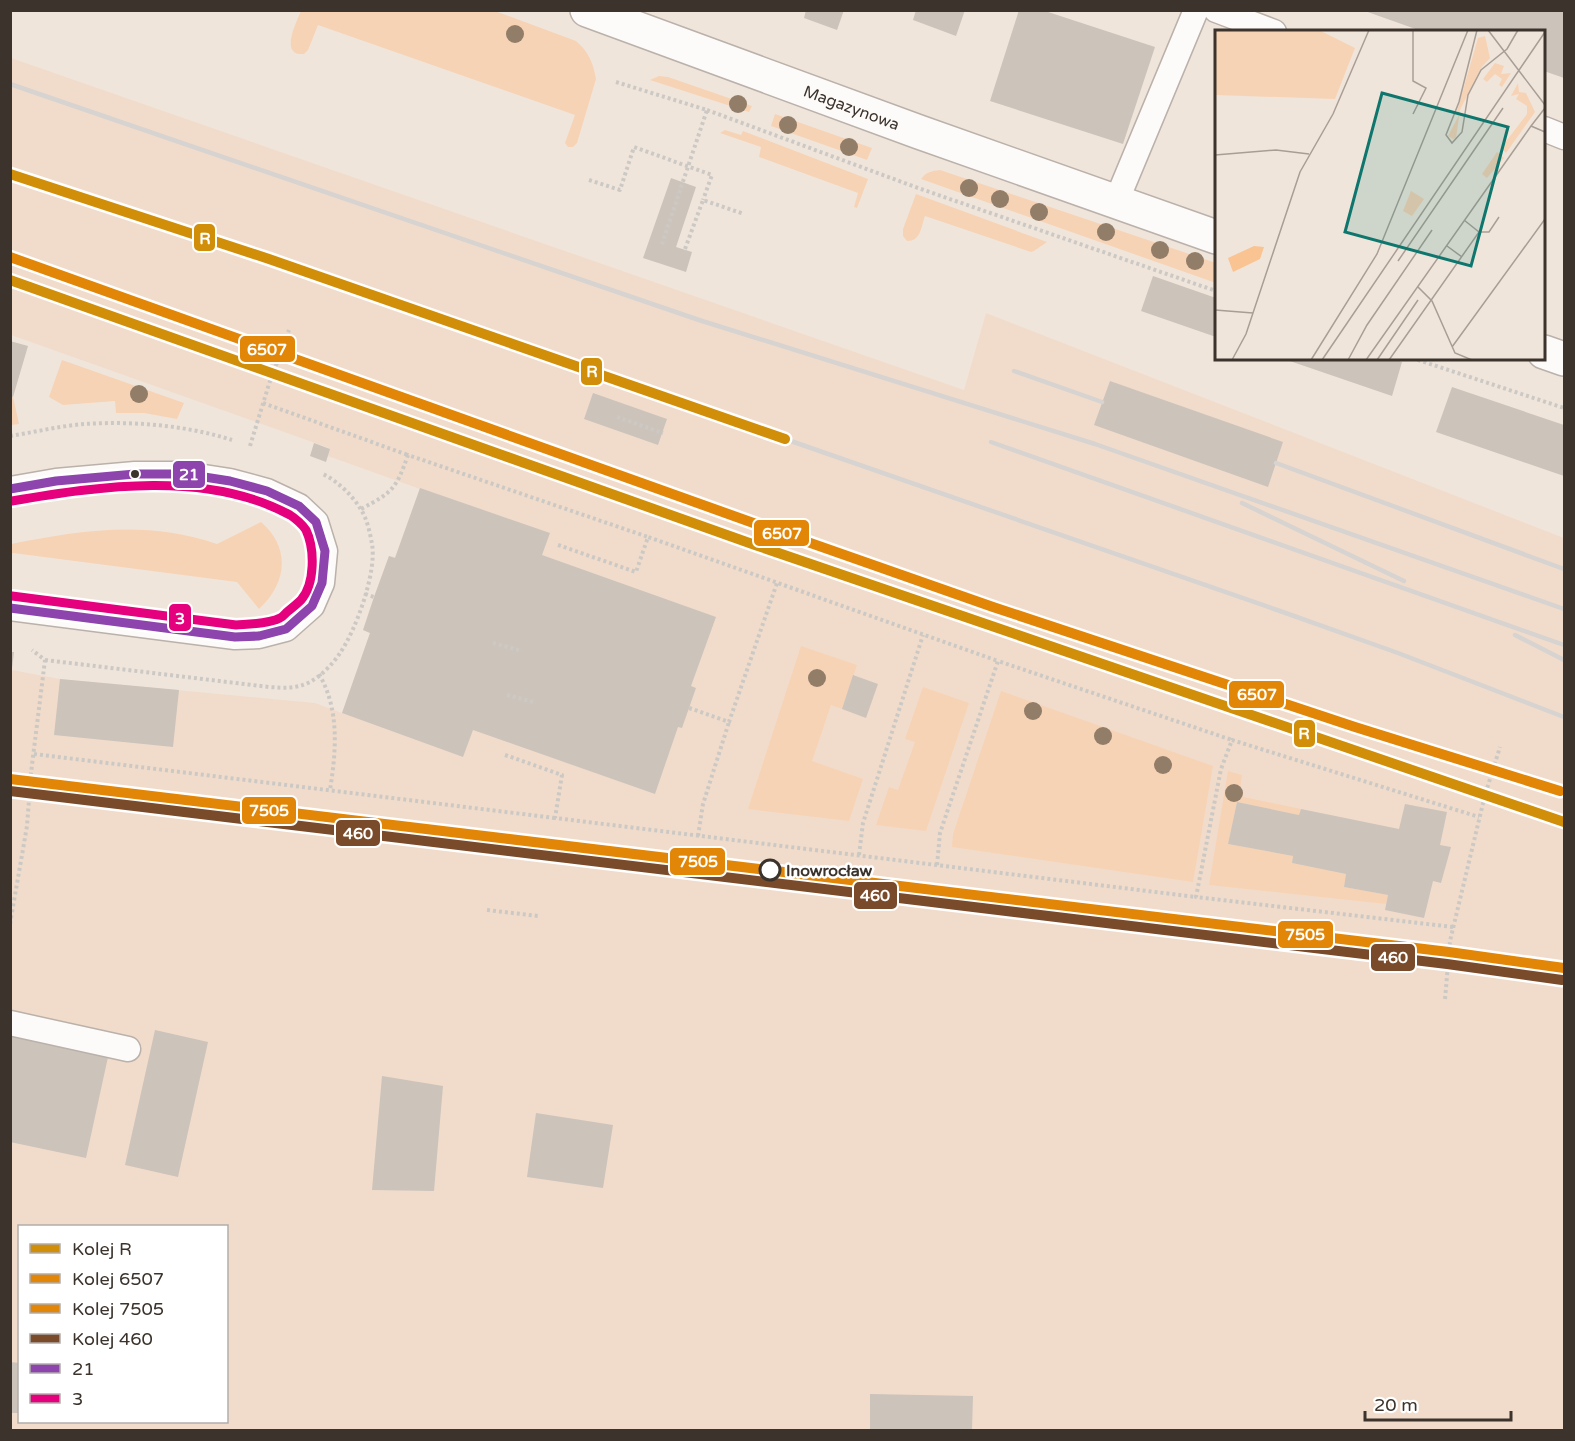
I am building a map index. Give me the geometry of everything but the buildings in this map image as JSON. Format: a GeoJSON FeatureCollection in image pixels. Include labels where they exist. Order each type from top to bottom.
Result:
{"type":"FeatureCollection","features":[{"type":"Feature","properties":{"kind":"street","name":"Magazynowa"},"geometry":{"type":"LineString","coordinates":[[587,10],[1215,237]]}},
{"type":"Feature","properties":{"kind":"street"},"geometry":{"type":"LineString","coordinates":[[1545,352],[1564,359]]}},
{"type":"Feature","properties":{"kind":"lane"},"geometry":{"type":"LineString","coordinates":[[1116,202],[1196,10]]}},
{"type":"Feature","properties":{"kind":"lane"},"geometry":{"type":"LineString","coordinates":[[1216,10],[1269,30]]}},
{"type":"Feature","properties":{"kind":"lane"},"geometry":{"type":"LineString","coordinates":[[1545,129],[1564,137]]}},
{"type":"Feature","properties":{"kind":"lane"},"geometry":{"type":"LineString","coordinates":[[10,489],[57,481],[135,474],[185,474],[231,481],[267,491],[299,506],[316,522],[325,551],[322,583],[312,606],[286,629],[259,636],[236,637],[10,608]]}},
{"type":"Feature","properties":{"kind":"lane"},"geometry":{"type":"LineString","coordinates":[[10,1023],[128,1049]]}},
{"type":"Feature","properties":{"kind":"path"},"geometry":{"type":"LineString","coordinates":[[616,82],[707,110],[918,188],[1215,291]]}},
{"type":"Feature","properties":{"kind":"path"},"geometry":{"type":"LineString","coordinates":[[662,247],[707,110]]}},
{"type":"Feature","properties":{"kind":"path"},"geometry":{"type":"LineString","coordinates":[[589,180],[620,190],[634,147],[712,175],[686,249]]}},
{"type":"Feature","properties":{"kind":"path"},"geometry":{"type":"LineString","coordinates":[[703,200],[744,214]]}},
{"type":"Feature","properties":{"kind":"path"},"geometry":{"type":"LineString","coordinates":[[10,436],[82,424],[121,422],[210,434],[250,446],[289,330]]}},
{"type":"Feature","properties":{"kind":"path"},"geometry":{"type":"LineString","coordinates":[[1418,360],[1564,408]]}},
{"type":"Feature","properties":{"kind":"path"},"geometry":{"type":"LineString","coordinates":[[263,403],[998,661],[1232,740],[1479,817]]}},
{"type":"Feature","properties":{"kind":"path"},"geometry":{"type":"LineString","coordinates":[[618,417],[663,433]]}},
{"type":"Feature","properties":{"kind":"path"},"geometry":{"type":"LineString","coordinates":[[361,509],[382,498],[394,487],[399,481],[408,455]]}},
{"type":"Feature","properties":{"kind":"path"},"geometry":{"type":"LineString","coordinates":[[558,545],[636,572],[648,537]]}},
{"type":"Feature","properties":{"kind":"path"},"geometry":{"type":"LineString","coordinates":[[698,836],[703,804],[777,583]]}},
{"type":"Feature","properties":{"kind":"path"},"geometry":{"type":"LineString","coordinates":[[365,594],[374,597]]}},
{"type":"Feature","properties":{"kind":"path"},"geometry":{"type":"LineString","coordinates":[[860,855],[863,823],[922,634]]}},
{"type":"Feature","properties":{"kind":"path"},"geometry":{"type":"LineString","coordinates":[[493,643],[522,651]]}},
{"type":"Feature","properties":{"kind":"path"},"geometry":{"type":"LineString","coordinates":[[10,924],[27,826],[45,660],[26,646]]}},
{"type":"Feature","properties":{"kind":"path"},"geometry":{"type":"LineString","coordinates":[[937,865],[940,833],[998,661]]}},
{"type":"Feature","properties":{"kind":"path"},"geometry":{"type":"LineString","coordinates":[[319,675],[330,696],[334,714],[334,764],[330,791]]}},
{"type":"Feature","properties":{"kind":"path"},"geometry":{"type":"LineString","coordinates":[[507,695],[534,702]]}},
{"type":"Feature","properties":{"kind":"path"},"geometry":{"type":"LineString","coordinates":[[689,708],[729,722]]}},
{"type":"Feature","properties":{"kind":"path"},"geometry":{"type":"LineString","coordinates":[[1196,897],[1221,769],[1232,740]]}},
{"type":"Feature","properties":{"kind":"path"},"geometry":{"type":"LineString","coordinates":[[1445,999],[1453,927],[1479,817],[1500,747]]}},
{"type":"Feature","properties":{"kind":"path"},"geometry":{"type":"LineString","coordinates":[[33,754],[1453,927]]}},
{"type":"Feature","properties":{"kind":"path"},"geometry":{"type":"LineString","coordinates":[[505,755],[562,775],[555,818]]}},
{"type":"Feature","properties":{"kind":"path"},"geometry":{"type":"LineString","coordinates":[[487,910],[538,916]]}},
{"type":"Feature","properties":{"kind":"shaded area"},"geometry":{"type":"Polygon","coordinates":[[[301,11],[495,11],[576,41],[590,58],[596,79],[577,143],[573,147],[568,147],[565,143],[575,115],[318,25],[308,50],[304,54],[296,53],[292,50],[291,38],[301,11]]]}},
{"type":"Feature","properties":{"kind":"shaded area"},"geometry":{"type":"Polygon","coordinates":[[[11,58],[964,390],[986,313],[1564,538],[1564,1430],[11,1430],[11,652],[14,652],[12,670],[60,679],[315,703],[342,713],[370,633],[363,630],[374,597],[389,556],[395,557],[420,489],[328,456],[329,448],[11,335],[11,58]]]}},
{"type":"Feature","properties":{"kind":"shaded area"},"geometry":{"type":"Polygon","coordinates":[[[659,76],[668,77],[752,106],[749,112],[650,80],[659,76]]]}},
{"type":"Feature","properties":{"kind":"shaded area"},"geometry":{"type":"Polygon","coordinates":[[[775,114],[872,148],[867,160],[771,126],[775,114]]]}},
{"type":"Feature","properties":{"kind":"shaded area"},"geometry":{"type":"Polygon","coordinates":[[[725,130],[741,135],[743,131],[868,179],[857,208],[854,207],[858,193],[759,157],[761,147],[720,133],[725,130]]]}},
{"type":"Feature","properties":{"kind":"shaded area"},"geometry":{"type":"Polygon","coordinates":[[[940,170],[1215,263],[1215,283],[921,179],[929,172],[940,170]]]}},
{"type":"Feature","properties":{"kind":"shaded area"},"geometry":{"type":"Polygon","coordinates":[[[916,194],[1047,242],[1031,252],[925,216],[918,236],[907,241],[903,236],[903,229],[916,194]]]}},
{"type":"Feature","properties":{"kind":"shaded area"},"geometry":{"type":"Polygon","coordinates":[[[62,360],[184,403],[177,419],[144,413],[116,413],[115,401],[63,405],[49,397],[62,360]]]}},
{"type":"Feature","properties":{"kind":"shaded area"},"geometry":{"type":"Polygon","coordinates":[[[11,396],[13,397],[19,424],[11,425],[11,396]]]}},
{"type":"Feature","properties":{"kind":"shaded area"},"geometry":{"type":"Polygon","coordinates":[[[261,522],[271,532],[277,543],[282,566],[275,588],[259,609],[237,582],[13,553],[11,555],[11,544],[63,535],[114,530],[165,532],[217,544],[261,522]]]}},
{"type":"Feature","properties":{"kind":"shaded area"},"geometry":{"type":"Polygon","coordinates":[[[801,646],[857,665],[842,709],[831,705],[812,761],[863,779],[849,821],[748,809],[801,646]]]}},
{"type":"Feature","properties":{"kind":"shaded area"},"geometry":{"type":"Polygon","coordinates":[[[923,687],[969,703],[926,831],[876,825],[889,787],[898,790],[915,742],[905,739],[923,687]]]}},
{"type":"Feature","properties":{"kind":"shaded area"},"geometry":{"type":"Polygon","coordinates":[[[1001,691],[1213,766],[1193,882],[952,847],[953,834],[1001,691]]]}},
{"type":"Feature","properties":{"kind":"shaded area"},"geometry":{"type":"Polygon","coordinates":[[[1228,771],[1242,775],[1239,796],[1301,809],[1299,815],[1237,802],[1228,844],[1293,856],[1292,863],[1346,874],[1344,887],[1388,895],[1386,904],[1209,885],[1228,771]]]}},
{"type":"Feature","properties":{"kind":"railway"},"geometry":{"type":"LineString","coordinates":[[10,84],[699,320],[1095,444],[1564,609]]}},
{"type":"Feature","properties":{"kind":"railway"},"geometry":{"type":"LineString","coordinates":[[1014,371],[1102,402]]}},
{"type":"Feature","properties":{"kind":"railway"},"geometry":{"type":"LineString","coordinates":[[785,439],[1398,653],[1564,717]]}},
{"type":"Feature","properties":{"kind":"railway"},"geometry":{"type":"LineString","coordinates":[[991,442],[1564,645]]}},
{"type":"Feature","properties":{"kind":"railway"},"geometry":{"type":"LineString","coordinates":[[1276,463],[1564,569]]}},
{"type":"Feature","properties":{"kind":"railway"},"geometry":{"type":"LineString","coordinates":[[1242,503],[1404,581]]}},
{"type":"Feature","properties":{"kind":"railway"},"geometry":{"type":"LineString","coordinates":[[1515,635],[1564,660]]}},
{"type":"Feature","properties":{"kind":"rail line","name":"R"},"geometry":{"type":"LineString","coordinates":[[10,174],[269,259],[785,439]]}},
{"type":"Feature","properties":{"kind":"rail line","name":"6507"},"geometry":{"type":"LineString","coordinates":[[10,257],[993,607],[1355,727],[1560,791]]}},
{"type":"Feature","properties":{"kind":"rail line","name":"R"},"geometry":{"type":"LineString","coordinates":[[10,280],[755,545],[1564,822]]}},
{"type":"Feature","properties":{"kind":"rail line","name":"7505"},"geometry":{"type":"LineString","coordinates":[[10,779],[1449,952],[1564,968]]}},
{"type":"Feature","properties":{"kind":"rail line","name":"460"},"geometry":{"type":"LineString","coordinates":[[10,791],[1447,964],[1562,980]]}},
{"type":"Feature","properties":{"kind":"transit line","name":"21"},"geometry":{"type":"LineString","coordinates":[[10,489],[56,481],[135,474],[185,474],[230,481],[267,491],[299,506],[316,522],[325,551],[322,583],[312,606],[286,629],[259,636],[235,637],[10,608]]}},
{"type":"Feature","properties":{"kind":"transit line","name":"3"},"geometry":{"type":"LineString","coordinates":[[12,501],[81,491],[153,485],[224,492],[258,501],[296,520],[305,528],[309,538],[312,566],[309,585],[301,600],[281,618],[258,623],[236,625],[12,596]]}},
{"type":"Feature","properties":{"kind":"place","name":"Inowrocław"},"geometry":{"type":"Point","coordinates":[770,870]}}]}
